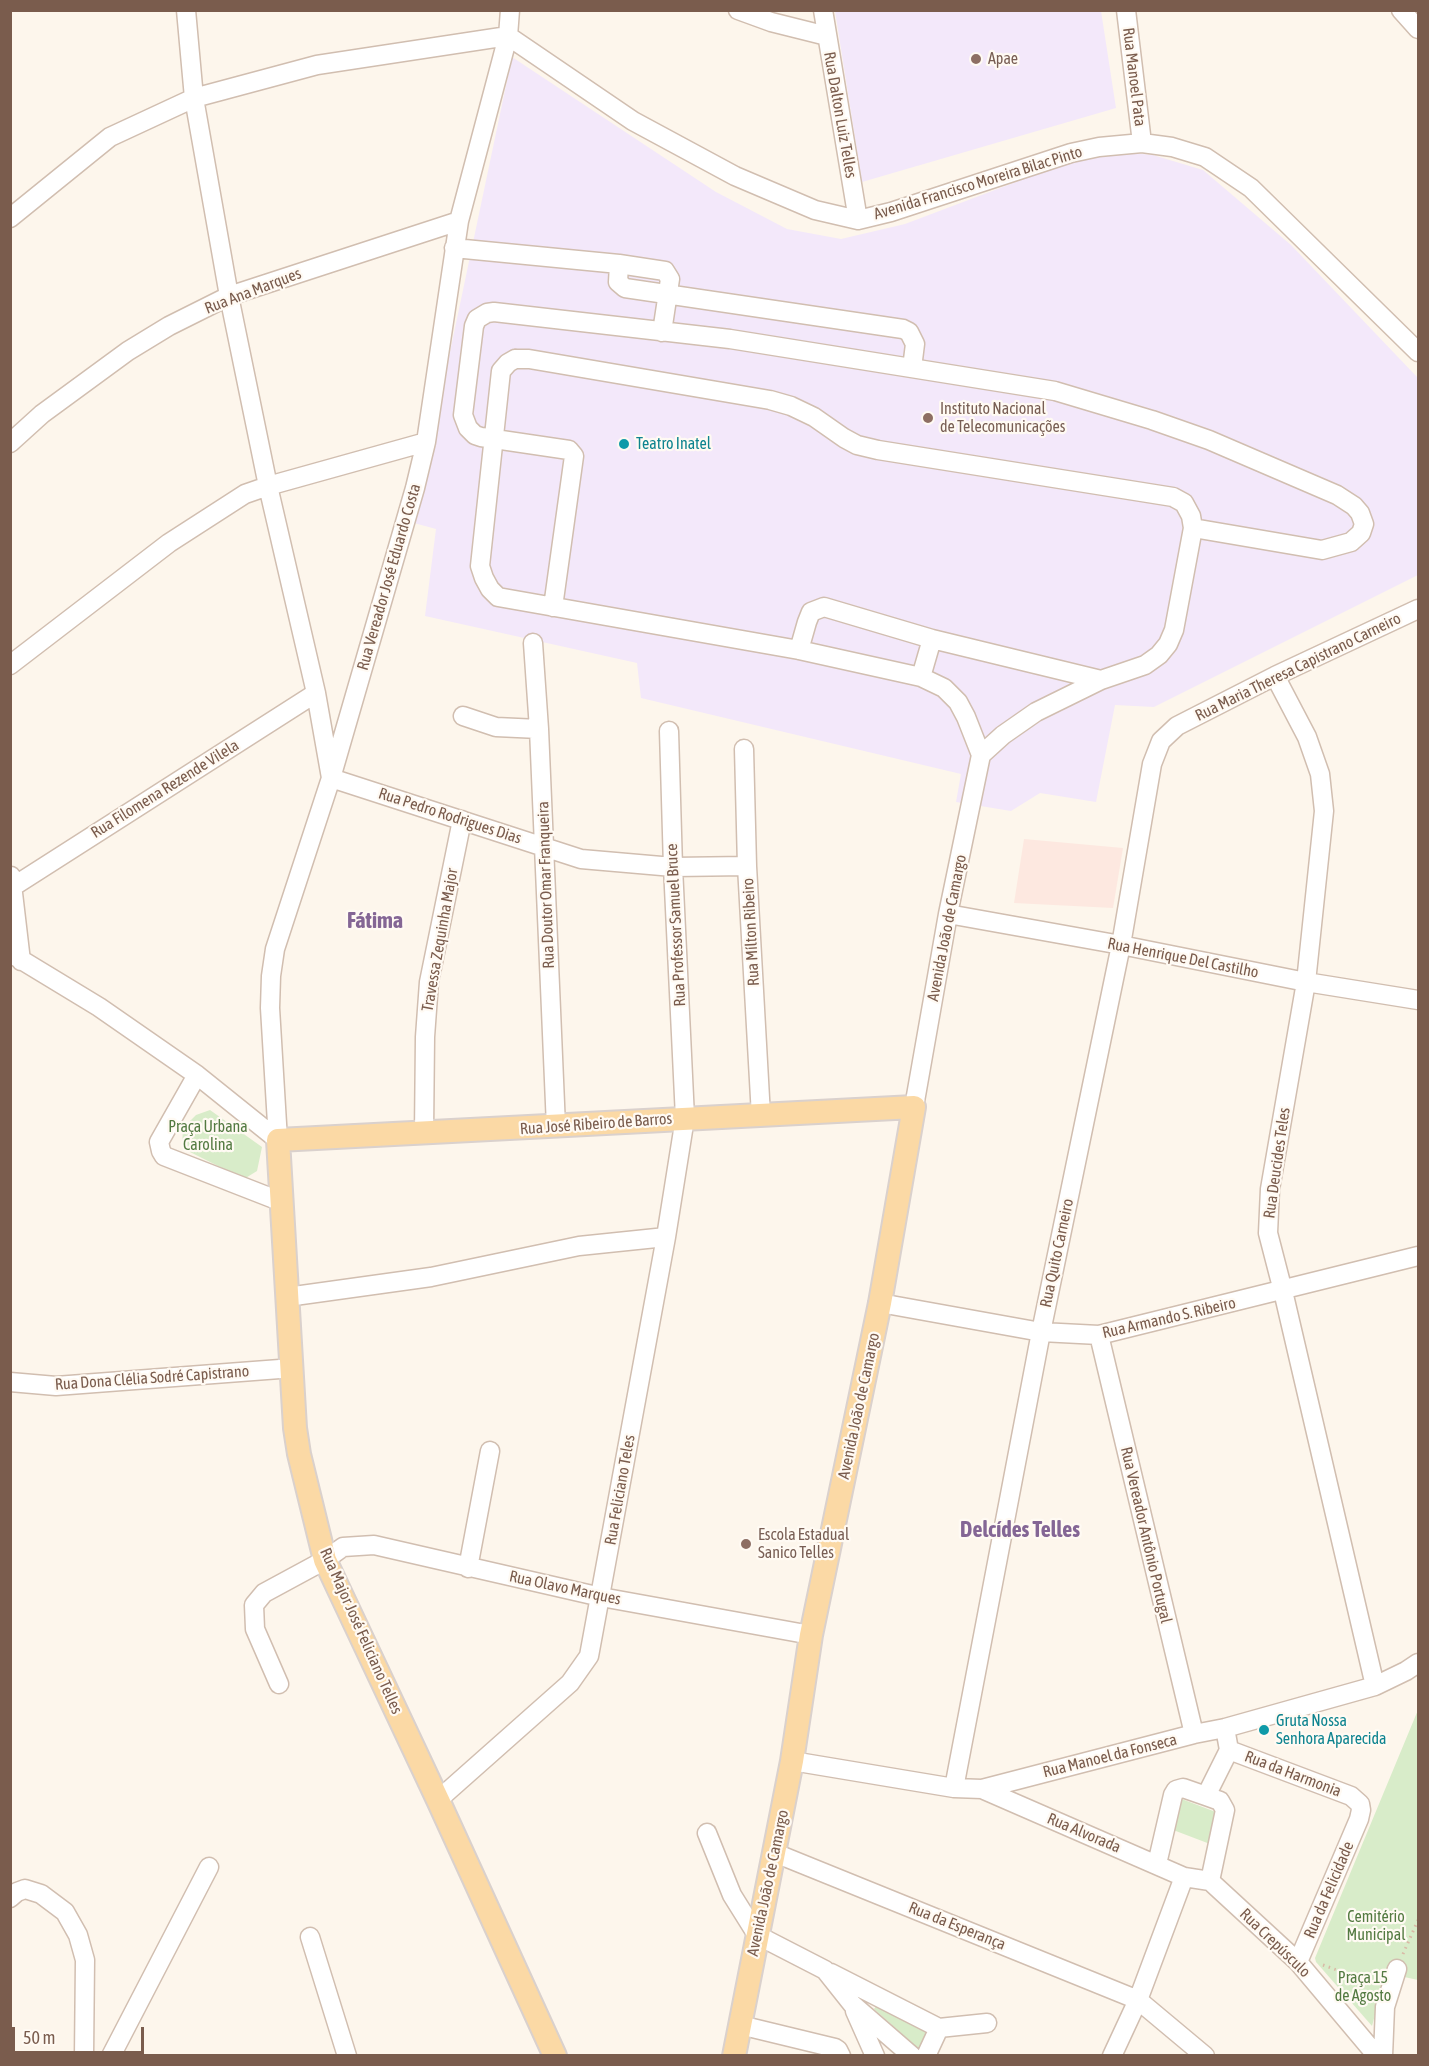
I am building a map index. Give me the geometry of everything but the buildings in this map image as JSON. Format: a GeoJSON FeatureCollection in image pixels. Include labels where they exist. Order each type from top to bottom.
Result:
{"type":"FeatureCollection","features":[{"type":"Feature","properties":{"kind":"main road","name":"Rua José Ribeiro de Barros"},"geometry":{"type":"LineString","coordinates":[[278,1140],[914,1107]]}},
{"type":"Feature","properties":{"kind":"main road","name":"Avenida João de Camargo"},"geometry":{"type":"LineString","coordinates":[[734,2055],[792,1761],[811,1635],[880,1303],[914,1107]]}},
{"type":"Feature","properties":{"kind":"main road","name":"Rua Major José Feliciano Telles"},"geometry":{"type":"LineString","coordinates":[[278,1140],[298,1454],[325,1560],[555,2055]]}},
{"type":"Feature","properties":{"kind":"street"},"geometry":{"type":"LineString","coordinates":[[186,10],[194,98],[229,296],[268,486],[316,693],[331,778]]}},
{"type":"Feature","properties":{"kind":"street","name":"Rua Vereador José Eduardo Costa"},"geometry":{"type":"LineString","coordinates":[[278,1140],[270,1008],[275,949],[331,778],[403,533],[426,442],[459,221],[508,36],[510,10]]}},
{"type":"Feature","properties":{"kind":"street"},"geometry":{"type":"LineString","coordinates":[[738,10],[771,22],[827,36]]}},
{"type":"Feature","properties":{"kind":"street","name":"Rua Dalton Luiz Telles"},"geometry":{"type":"LineString","coordinates":[[823,10],[858,220]]}},
{"type":"Feature","properties":{"kind":"street","name":"Rua Manoel Pata"},"geometry":{"type":"LineString","coordinates":[[1126,10],[1142,143]]}},
{"type":"Feature","properties":{"kind":"street"},"geometry":{"type":"LineString","coordinates":[[1401,10],[1419,29]]}},
{"type":"Feature","properties":{"kind":"street"},"geometry":{"type":"LineString","coordinates":[[10,218],[111,137],[194,98],[317,64],[508,36]]}},
{"type":"Feature","properties":{"kind":"street","name":"Avenida Francisco Moreira Bilac Pinto"},"geometry":{"type":"LineString","coordinates":[[508,36],[633,121],[735,176],[815,210],[858,220],[891,212],[1071,153],[1100,147],[1142,143],[1172,147],[1205,157],[1251,188],[1419,352]]}},
{"type":"Feature","properties":{"kind":"street","name":"Rua Ana Marques"},"geometry":{"type":"LineString","coordinates":[[10,443],[42,414],[128,351],[169,326],[229,296],[459,221]]}},
{"type":"Feature","properties":{"kind":"street"},"geometry":{"type":"LineString","coordinates":[[454,248],[619,264],[665,271],[670,279],[662,332]]}},
{"type":"Feature","properties":{"kind":"street"},"geometry":{"type":"LineString","coordinates":[[667,295],[903,329],[909,332],[915,344],[912,368]]}},
{"type":"Feature","properties":{"kind":"street"},"geometry":{"type":"LineString","coordinates":[[553,607],[574,456],[569,450],[475,435],[465,424],[463,415],[474,326],[482,315],[494,312],[730,339],[1055,391],[1209,440],[1337,495],[1354,506],[1360,513],[1364,524],[1361,533],[1351,542],[1322,550],[1193,528]]}},
{"type":"Feature","properties":{"kind":"street"},"geometry":{"type":"LineString","coordinates":[[515,359],[529,359],[770,400],[791,406],[814,417],[857,445],[878,450],[1173,497],[1184,503],[1191,516],[1193,528],[1174,630],[1168,644],[1159,655],[1145,665],[1101,680],[1036,712],[1003,735],[981,755],[958,702],[944,688],[921,677],[799,650],[498,597],[490,589],[480,566],[501,371],[515,359]]}},
{"type":"Feature","properties":{"kind":"street"},"geometry":{"type":"LineString","coordinates":[[10,665],[169,543],[245,494],[426,442]]}},
{"type":"Feature","properties":{"kind":"street"},"geometry":{"type":"LineString","coordinates":[[799,650],[811,612],[824,608],[932,639],[1101,680]]}},
{"type":"Feature","properties":{"kind":"street","name":"Rua Maria Theresa Capistrano Carneiro"},"geometry":{"type":"LineString","coordinates":[[1177,726],[1275,676],[1419,609]]}},
{"type":"Feature","properties":{"kind":"street"},"geometry":{"type":"LineString","coordinates":[[921,677],[932,639]]}},
{"type":"Feature","properties":{"kind":"street","name":"Rua Doutor Omar Franqueira"},"geometry":{"type":"LineString","coordinates":[[533,643],[539,729],[556,1126]]}},
{"type":"Feature","properties":{"kind":"street","name":"Rua Deucides Teles"},"geometry":{"type":"LineString","coordinates":[[1275,676],[1307,737],[1320,774],[1324,811],[1306,982],[1270,1189],[1268,1233],[1375,1686]]}},
{"type":"Feature","properties":{"kind":"street","name":"Rua Filomena Rezende Vilela"},"geometry":{"type":"LineString","coordinates":[[12,880],[316,693]]}},
{"type":"Feature","properties":{"kind":"street"},"geometry":{"type":"LineString","coordinates":[[463,716],[496,727],[539,729]]}},
{"type":"Feature","properties":{"kind":"street","name":"Rua Quito Carneiro"},"geometry":{"type":"LineString","coordinates":[[954,1788],[1041,1332],[1121,945],[1152,764],[1161,741],[1177,726]]}},
{"type":"Feature","properties":{"kind":"street","name":"Rua Professor Samuel Bruce"},"geometry":{"type":"LineString","coordinates":[[669,731],[685,1118]]}},
{"type":"Feature","properties":{"kind":"street","name":"Rua Mílton Ribeiro"},"geometry":{"type":"LineString","coordinates":[[744,749],[747,866],[761,1116]]}},
{"type":"Feature","properties":{"kind":"street","name":"Avenida João de Camargo"},"geometry":{"type":"LineString","coordinates":[[914,1107],[948,914],[981,755]]}},
{"type":"Feature","properties":{"kind":"street","name":"Rua Pedro Rodrigues Dias"},"geometry":{"type":"LineString","coordinates":[[331,778],[581,859],[673,867],[747,866]]}},
{"type":"Feature","properties":{"kind":"street","name":"Travessa Zequinha Major"},"geometry":{"type":"LineString","coordinates":[[424,1133],[425,1037],[429,982],[462,820]]}},
{"type":"Feature","properties":{"kind":"street"},"geometry":{"type":"LineString","coordinates":[[12,880],[16,957],[99,1007],[197,1075],[278,1140]]}},
{"type":"Feature","properties":{"kind":"street","name":"Rua Henrique Del Castilho"},"geometry":{"type":"LineString","coordinates":[[948,914],[1121,945],[1306,982],[1419,1000]]}},
{"type":"Feature","properties":{"kind":"street"},"geometry":{"type":"LineString","coordinates":[[197,1075],[159,1142],[160,1151],[164,1156],[282,1202]]}},
{"type":"Feature","properties":{"kind":"street","name":"Rua Feliciano Teles"},"geometry":{"type":"LineString","coordinates":[[438,1800],[570,1683],[589,1656],[666,1237],[685,1118]]}},
{"type":"Feature","properties":{"kind":"street"},"geometry":{"type":"LineString","coordinates":[[287,1297],[431,1277],[579,1246],[666,1237]]}},
{"type":"Feature","properties":{"kind":"street","name":"Rua Armando S. Ribeiro"},"geometry":{"type":"LineString","coordinates":[[880,1303],[1041,1332],[1099,1335],[1419,1256]]}},
{"type":"Feature","properties":{"kind":"street","name":"Rua Vereador Antônio Portugal"},"geometry":{"type":"LineString","coordinates":[[1099,1335],[1194,1734]]}},
{"type":"Feature","properties":{"kind":"street","name":"Rua Dona Clélia Sodré Capistrano"},"geometry":{"type":"LineString","coordinates":[[10,1382],[56,1386],[293,1368]]}},
{"type":"Feature","properties":{"kind":"street"},"geometry":{"type":"LineString","coordinates":[[468,1568],[490,1451]]}},
{"type":"Feature","properties":{"kind":"street","name":"Rua Olavo Marques"},"geometry":{"type":"LineString","coordinates":[[279,1684],[255,1629],[254,1605],[264,1593],[325,1560],[343,1547],[374,1545],[601,1597],[811,1635]]}},
{"type":"Feature","properties":{"kind":"street","name":"Rua Manoel da Fonseca"},"geometry":{"type":"LineString","coordinates":[[792,1761],[954,1788],[982,1789],[1225,1728],[1375,1686],[1419,1663]]}},
{"type":"Feature","properties":{"kind":"street","name":"Rua da Harmonia"},"geometry":{"type":"LineString","coordinates":[[1225,1728],[1229,1750],[1351,1796],[1360,1804],[1359,1820]]}},
{"type":"Feature","properties":{"kind":"street"},"geometry":{"type":"LineString","coordinates":[[1206,1796],[1229,1750]]}},
{"type":"Feature","properties":{"kind":"street"},"geometry":{"type":"LineString","coordinates":[[1112,2055],[1138,2000],[1184,1877],[1210,1881],[1225,1810],[1220,1801],[1183,1788],[1176,1790],[1157,1864]]}},
{"type":"Feature","properties":{"kind":"street","name":"Rua Alvorada"},"geometry":{"type":"LineString","coordinates":[[982,1789],[1184,1877]]}},
{"type":"Feature","properties":{"kind":"street","name":"Rua da Felicidade"},"geometry":{"type":"LineString","coordinates":[[1298,1962],[1359,1820]]}},
{"type":"Feature","properties":{"kind":"street"},"geometry":{"type":"LineString","coordinates":[[707,1833],[732,1895],[757,1935],[939,2028],[987,2023]]}},
{"type":"Feature","properties":{"kind":"street","name":"Rua da Esperança"},"geometry":{"type":"LineString","coordinates":[[775,1853],[1138,2000],[1205,2055]]}},
{"type":"Feature","properties":{"kind":"street"},"geometry":{"type":"LineString","coordinates":[[111,2055],[209,1867]]}},
{"type":"Feature","properties":{"kind":"street","name":"Rua Crepúsculo"},"geometry":{"type":"LineString","coordinates":[[1210,1881],[1298,1962],[1377,2055]]}},
{"type":"Feature","properties":{"kind":"street"},"geometry":{"type":"LineString","coordinates":[[10,1898],[25,1889],[41,1894],[65,1912],[78,1935],[86,1960],[84,2055]]}},
{"type":"Feature","properties":{"kind":"street"},"geometry":{"type":"LineString","coordinates":[[310,1937],[347,2055]]}},
{"type":"Feature","properties":{"kind":"street"},"geometry":{"type":"LineString","coordinates":[[1383,2055],[1383,2018],[1389,1990],[1397,1969]]}},
{"type":"Feature","properties":{"kind":"street"},"geometry":{"type":"LineString","coordinates":[[825,1970],[852,2004],[912,2055]]}},
{"type":"Feature","properties":{"kind":"street"},"geometry":{"type":"LineString","coordinates":[[852,2004],[875,2055]]}},
{"type":"Feature","properties":{"kind":"street"},"geometry":{"type":"LineString","coordinates":[[740,2025],[835,2048],[841,2055]]}},
{"type":"Feature","properties":{"kind":"street"},"geometry":{"type":"LineString","coordinates":[[926,2055],[939,2028]]}},
{"type":"Feature","properties":{"kind":"path"},"geometry":{"type":"LineString","coordinates":[[1397,1969],[1419,1920]]}},
{"type":"Feature","properties":{"kind":"path"},"geometry":{"type":"LineString","coordinates":[[1298,1962],[1316,1962],[1389,1990]]}},
{"type":"Feature","properties":{"kind":"shaded area","name":"Apae"},"geometry":{"type":"Polygon","coordinates":[[[835,11],[1101,11],[1116,108],[862,182],[835,11]]]}},
{"type":"Feature","properties":{"kind":"shaded area","name":"Instituto Nacional de Telecomunicações"},"geometry":{"type":"Polygon","coordinates":[[[512,57],[716,192],[787,229],[841,239],[905,224],[1090,154],[1120,152],[1153,155],[1203,170],[1291,245],[1418,378],[1418,575],[1154,707],[1115,705],[1096,802],[1040,793],[1011,811],[956,802],[961,774],[641,698],[637,663],[425,616],[436,529],[414,523],[512,57]]]}},
{"type":"Feature","properties":{"kind":"shaded area"},"geometry":{"type":"Polygon","coordinates":[[[1024,839],[1123,848],[1113,908],[1014,903],[1024,839]]]}},
{"type":"Feature","properties":{"kind":"green space","name":"Praça Urbana Carolina"},"geometry":{"type":"Polygon","coordinates":[[[210,1110],[262,1147],[257,1171],[244,1179],[182,1148],[183,1128],[196,1115],[210,1110]]]}},
{"type":"Feature","properties":{"kind":"green space","name":"Cemitério Municipal"},"geometry":{"type":"Polygon","coordinates":[[[1418,1710],[1418,1980],[1386,1973],[1372,2026],[1316,1962],[1315,1958],[1418,1710]]]}},
{"type":"Feature","properties":{"kind":"green space"},"geometry":{"type":"Polygon","coordinates":[[[1179,1798],[1221,1814],[1210,1844],[1168,1828],[1179,1798]]]}},
{"type":"Feature","properties":{"kind":"green space"},"geometry":{"type":"Polygon","coordinates":[[[879,2002],[932,2030],[919,2049],[874,2009],[879,2002]]]}},
{"type":"Feature","properties":{"kind":"place","name":"Apae"},"geometry":{"type":"Point","coordinates":[976,59]}},
{"type":"Feature","properties":{"kind":"place","name":"Instituto Nacional de Telecomunicações"},"geometry":{"type":"Point","coordinates":[928,418]}},
{"type":"Feature","properties":{"kind":"place","name":"Teatro Inatel"},"geometry":{"type":"Point","coordinates":[624,444]}},
{"type":"Feature","properties":{"kind":"place","name":"Escola Estadual Sanico Telles"},"geometry":{"type":"Point","coordinates":[746,1544]}},
{"type":"Feature","properties":{"kind":"place","name":"Gruta Nossa Senhora Aparecida"},"geometry":{"type":"Point","coordinates":[1264,1730]}},
{"type":"Feature","properties":{"kind":"district","name":"Fátima"},"geometry":{"type":"Point","coordinates":[375,921]}},
{"type":"Feature","properties":{"kind":"district","name":"Delcídes Telles"},"geometry":{"type":"Point","coordinates":[1020,1530]}},
{"type":"Feature","properties":{"kind":"park label","name":"Praça 15 de Agosto"},"geometry":{"type":"Point","coordinates":[1363,1987]}}]}
